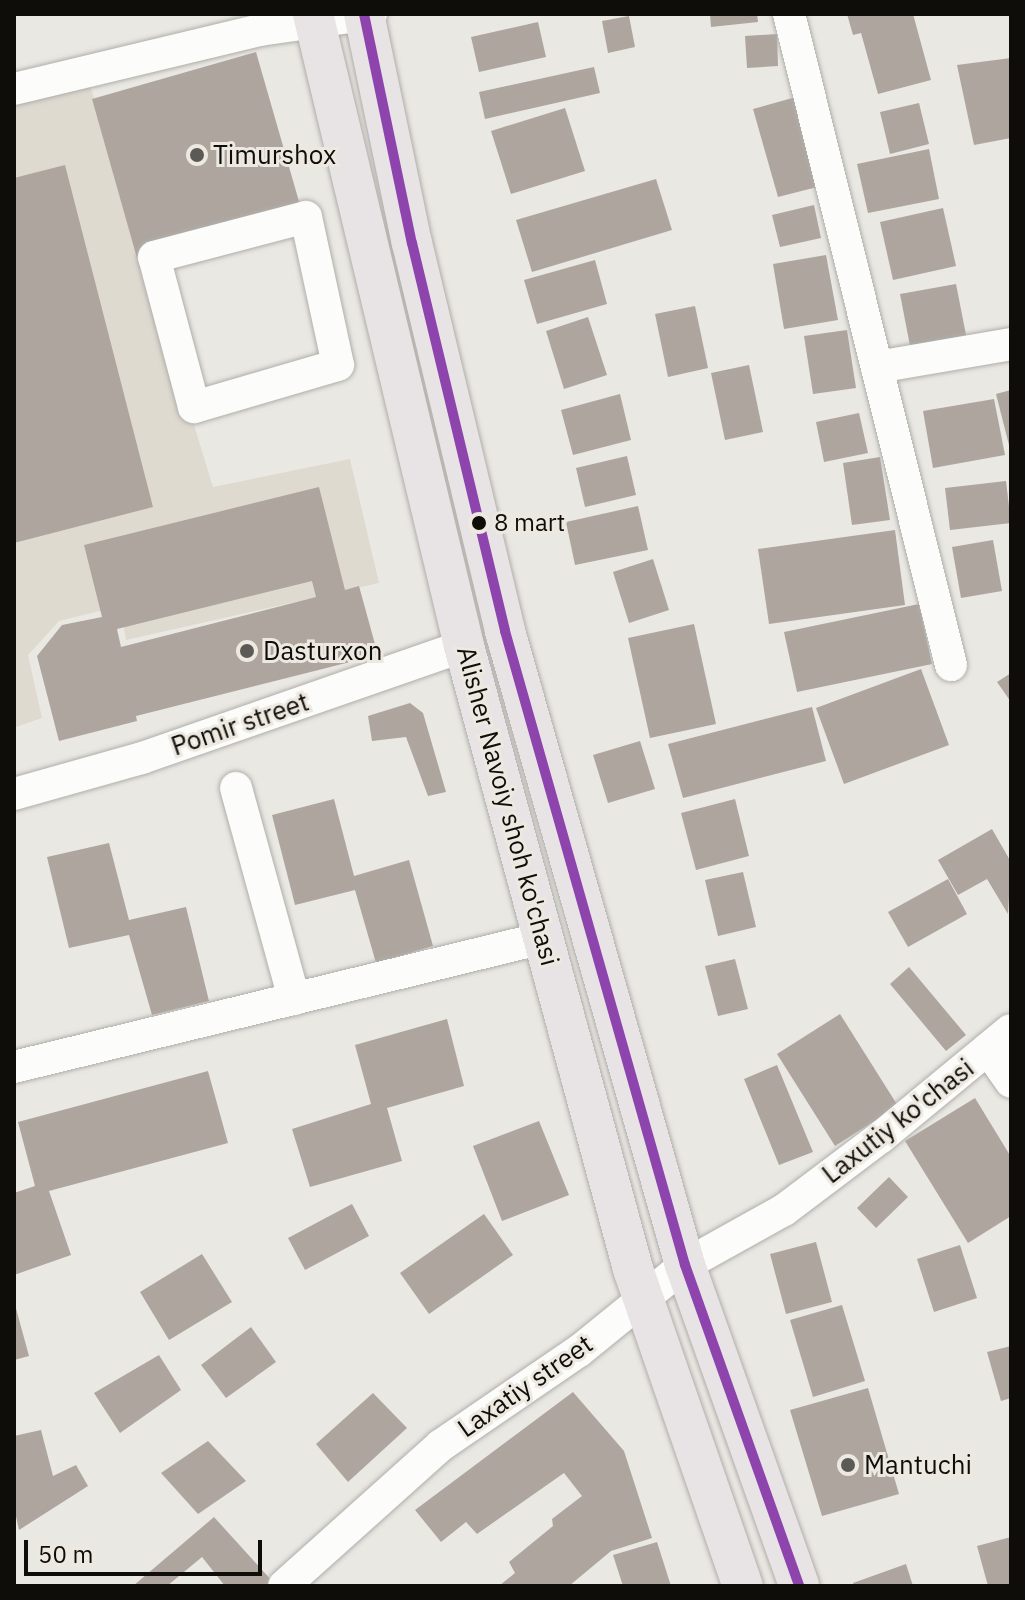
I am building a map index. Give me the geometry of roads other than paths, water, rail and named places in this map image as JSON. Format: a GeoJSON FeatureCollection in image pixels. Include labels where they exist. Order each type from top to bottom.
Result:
{"type":"FeatureCollection","features":[{"type":"Feature","properties":{"kind":"main road","name":"Alisher Navoiy shoh ko'chasi"},"geometry":{"type":"LineString","coordinates":[[367,14],[412,243],[505,631],[685,1265],[799,1586]]}},
{"type":"Feature","properties":{"kind":"main road","name":"Alisher Navoiy shoh ko'chasi"},"geometry":{"type":"LineString","coordinates":[[314,17],[464,646],[543,938],[642,1300],[743,1586]]}},
{"type":"Feature","properties":{"kind":"street"},"geometry":{"type":"LineString","coordinates":[[14,89],[314,17],[367,14]]}},
{"type":"Feature","properties":{"kind":"street"},"geometry":{"type":"LineString","coordinates":[[789,14],[951,665]]}},
{"type":"Feature","properties":{"kind":"street"},"geometry":{"type":"LineString","coordinates":[[306,217],[338,365],[194,407],[154,257],[306,217]]}},
{"type":"Feature","properties":{"kind":"street"},"geometry":{"type":"LineString","coordinates":[[877,367],[1011,344]]}},
{"type":"Feature","properties":{"kind":"street","name":"Pomir street"},"geometry":{"type":"LineString","coordinates":[[14,794],[142,758],[464,646]]}},
{"type":"Feature","properties":{"kind":"street"},"geometry":{"type":"LineString","coordinates":[[236,788],[294,999]]}},
{"type":"Feature","properties":{"kind":"street"},"geometry":{"type":"LineString","coordinates":[[14,1067],[543,938]]}},
{"type":"Feature","properties":{"kind":"street"},"geometry":{"type":"LineString","coordinates":[[999,1040],[1011,1082]]}},
{"type":"Feature","properties":{"kind":"street","name":"Laxatiy street"},"geometry":{"type":"LineString","coordinates":[[284,1586],[440,1446],[579,1351],[685,1265],[784,1210],[881,1137],[999,1040]]}},
{"type":"Feature","properties":{"kind":"place","name":"Timurshox"},"geometry":{"type":"Point","coordinates":[197,155]}},
{"type":"Feature","properties":{"kind":"place","name":"8 mart"},"geometry":{"type":"Point","coordinates":[479,523]}},
{"type":"Feature","properties":{"kind":"place","name":"Dasturxon"},"geometry":{"type":"Point","coordinates":[247,651]}},
{"type":"Feature","properties":{"kind":"place","name":"Mantuchi"},"geometry":{"type":"Point","coordinates":[848,1465]}}]}
